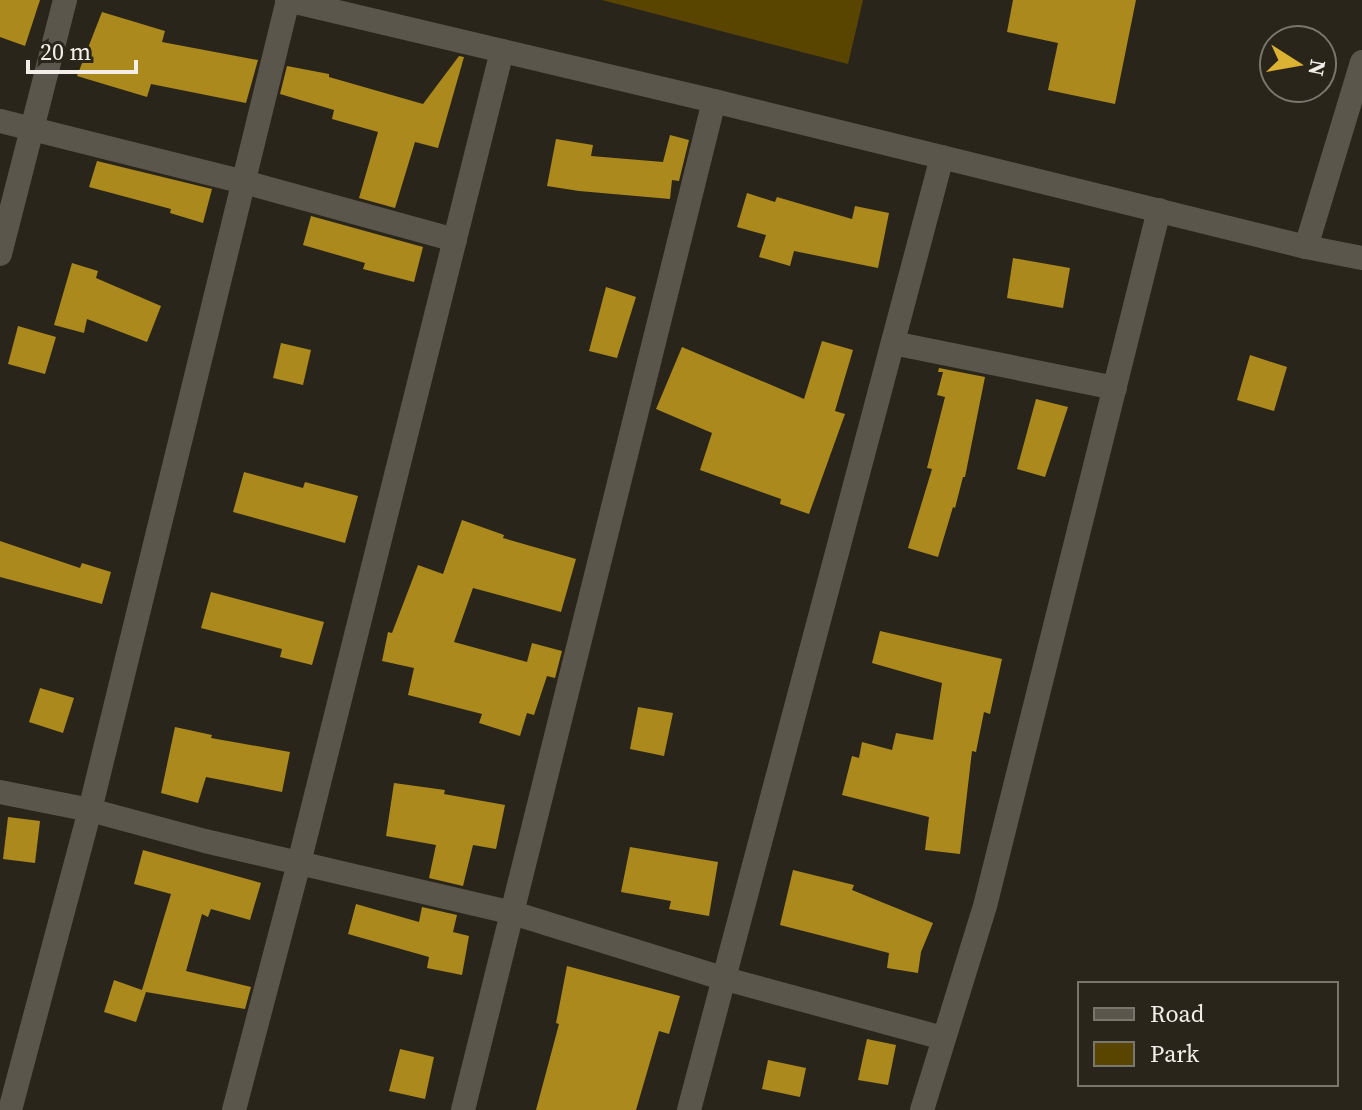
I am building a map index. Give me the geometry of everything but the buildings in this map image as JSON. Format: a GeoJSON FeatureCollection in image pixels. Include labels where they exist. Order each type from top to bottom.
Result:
{"type":"FeatureCollection","features":[{"type":"Feature","properties":{"kind":"street"},"geometry":{"type":"LineString","coordinates":[[0,254],[65,0]]}},
{"type":"Feature","properties":{"kind":"street"},"geometry":{"type":"LineString","coordinates":[[10,1110],[90,810],[287,0],[1362,258]]}},
{"type":"Feature","properties":{"kind":"street"},"geometry":{"type":"LineString","coordinates":[[234,1110],[299,863],[502,51]]}},
{"type":"Feature","properties":{"kind":"street"},"geometry":{"type":"LineString","coordinates":[[1306,247],[1362,62]]}},
{"type":"Feature","properties":{"kind":"street"},"geometry":{"type":"LineString","coordinates":[[463,1110],[714,101]]}},
{"type":"Feature","properties":{"kind":"street"},"geometry":{"type":"LineString","coordinates":[[0,121],[244,182],[455,240]]}},
{"type":"Feature","properties":{"kind":"street"},"geometry":{"type":"LineString","coordinates":[[689,1110],[942,157]]}},
{"type":"Feature","properties":{"kind":"street"},"geometry":{"type":"LineString","coordinates":[[922,1110],[985,906],[1159,210]]}},
{"type":"Feature","properties":{"kind":"street"},"geometry":{"type":"LineString","coordinates":[[893,343],[1115,388]]}},
{"type":"Feature","properties":{"kind":"street"},"geometry":{"type":"LineString","coordinates":[[0,792],[90,810],[205,841],[513,913],[722,978],[943,1038]]}},
{"type":"Feature","properties":{"kind":"green space"},"geometry":{"type":"Polygon","coordinates":[[[602,0],[863,0],[848,64],[602,0]]]}}]}
